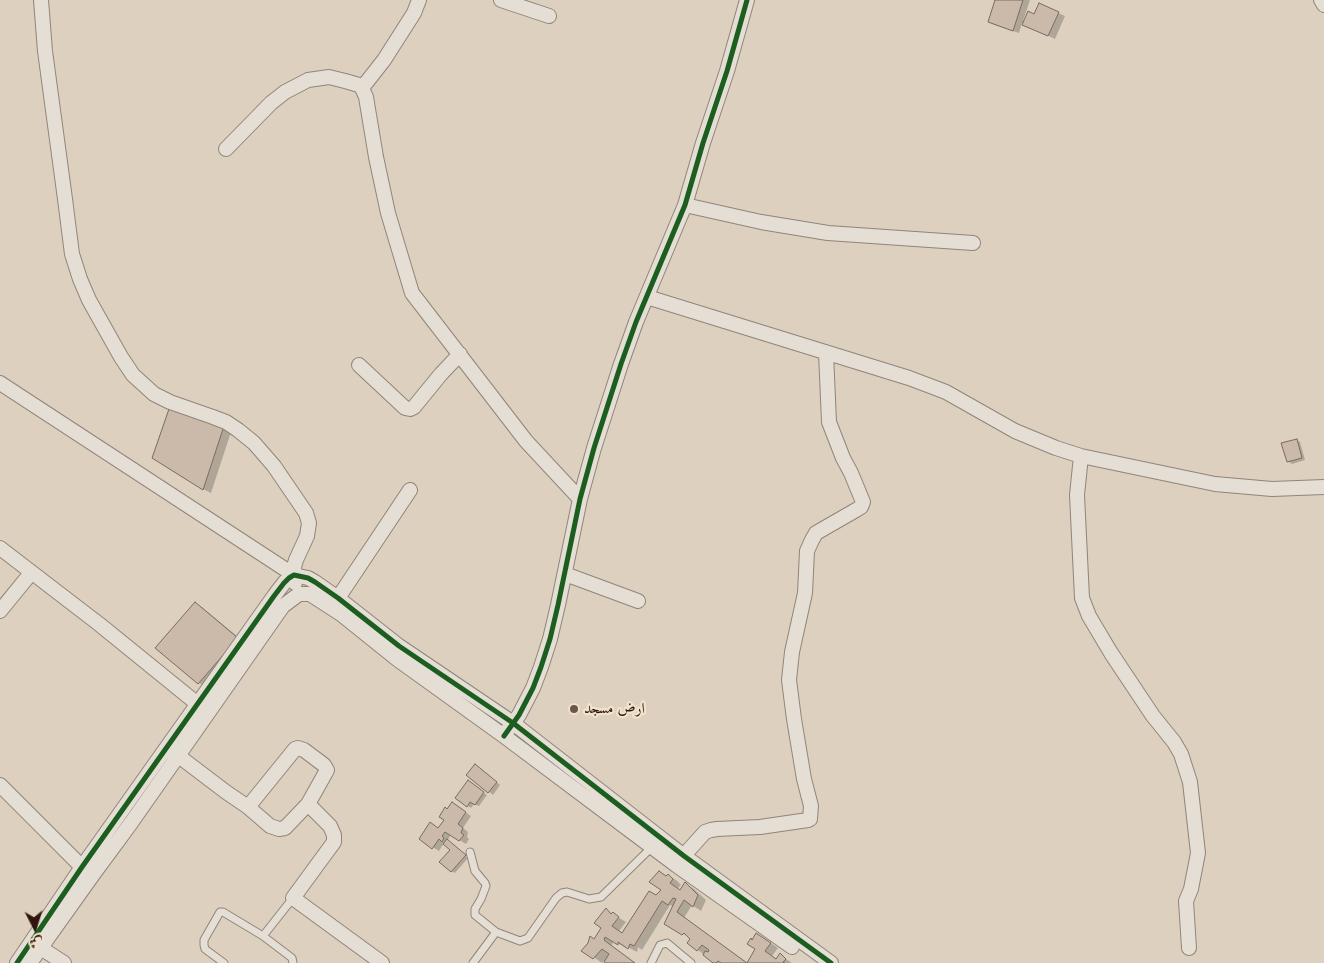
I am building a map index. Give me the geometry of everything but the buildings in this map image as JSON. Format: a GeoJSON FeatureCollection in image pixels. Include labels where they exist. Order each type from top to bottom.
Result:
{"type":"FeatureCollection","features":[{"type":"Feature","properties":{"kind":"street"},"geometry":{"type":"LineString","coordinates":[[41,0],[44,51],[72,254],[89,300],[121,357],[134,375],[154,394],[226,422],[254,443],[274,466],[306,513],[309,523],[307,536],[296,560],[294,575],[296,594]]}},
{"type":"Feature","properties":{"kind":"street"},"geometry":{"type":"LineString","coordinates":[[362,88],[384,60],[414,13],[419,0]]}},
{"type":"Feature","properties":{"kind":"street"},"geometry":{"type":"LineString","coordinates":[[501,0],[549,16]]}},
{"type":"Feature","properties":{"kind":"street"},"geometry":{"type":"LineString","coordinates":[[504,736],[533,688],[541,667],[552,630],[580,499],[594,448],[636,322],[685,205],[703,143],[727,72],[747,0]]}},
{"type":"Feature","properties":{"kind":"street"},"geometry":{"type":"LineString","coordinates":[[1321,0],[1324,5]]}},
{"type":"Feature","properties":{"kind":"street"},"geometry":{"type":"LineString","coordinates":[[226,149],[271,103],[285,92],[308,80],[329,77],[350,82],[362,88],[366,96],[388,213],[412,293],[526,441],[580,499]]}},
{"type":"Feature","properties":{"kind":"street"},"geometry":{"type":"LineString","coordinates":[[685,205],[761,222],[828,233],[973,243]]}},
{"type":"Feature","properties":{"kind":"street"},"geometry":{"type":"LineString","coordinates":[[647,297],[909,378],[946,392],[1015,431],[1081,456],[1216,484],[1272,489],[1324,487]]}},
{"type":"Feature","properties":{"kind":"street"},"geometry":{"type":"LineString","coordinates":[[680,860],[705,832],[711,830],[760,827],[810,819],[811,806],[804,779],[794,719],[790,680],[792,652],[805,593],[807,551],[816,533],[861,507],[862,502],[829,422],[826,353]]}},
{"type":"Feature","properties":{"kind":"street"},"geometry":{"type":"LineString","coordinates":[[359,365],[406,408],[410,409],[414,407],[460,354]]}},
{"type":"Feature","properties":{"kind":"street"},"geometry":{"type":"LineString","coordinates":[[0,383],[294,575],[308,578],[338,598],[399,646],[513,723],[680,860],[816,963]]}},
{"type":"Feature","properties":{"kind":"street"},"geometry":{"type":"LineString","coordinates":[[1081,456],[1077,495],[1082,598],[1088,616],[1153,716],[1174,742],[1181,754],[1190,782],[1198,853],[1191,889],[1186,901],[1189,948]]}},
{"type":"Feature","properties":{"kind":"street"},"geometry":{"type":"LineString","coordinates":[[338,598],[410,490]]}},
{"type":"Feature","properties":{"kind":"street"},"geometry":{"type":"LineString","coordinates":[[0,548],[99,624],[202,708]]}},
{"type":"Feature","properties":{"kind":"street"},"geometry":{"type":"LineString","coordinates":[[0,611],[31,573]]}},
{"type":"Feature","properties":{"kind":"street"},"geometry":{"type":"LineString","coordinates":[[564,574],[638,601]]}},
{"type":"Feature","properties":{"kind":"street"},"geometry":{"type":"LineString","coordinates":[[17,963],[36,945],[173,752],[284,582],[294,575]]}},
{"type":"Feature","properties":{"kind":"street"},"geometry":{"type":"LineString","coordinates":[[202,708],[283,606],[296,594],[310,594],[341,614],[397,659],[504,736],[652,847],[680,860],[830,963]]}},
{"type":"Feature","properties":{"kind":"street"},"geometry":{"type":"LineString","coordinates":[[173,752],[248,806],[270,826],[279,829],[285,828],[308,804],[327,770],[324,765],[304,750],[295,749],[248,806]]}},
{"type":"Feature","properties":{"kind":"street"},"geometry":{"type":"LineString","coordinates":[[2,793],[87,871]]}},
{"type":"Feature","properties":{"kind":"street"},"geometry":{"type":"LineString","coordinates":[[308,804],[330,826],[334,835],[334,842],[294,898],[382,963]]}},
{"type":"Feature","properties":{"kind":"street"},"geometry":{"type":"LineString","coordinates":[[30,963],[36,945]]}},
{"type":"Feature","properties":{"kind":"street"},"geometry":{"type":"LineString","coordinates":[[36,945],[64,963]]}},
{"type":"Feature","properties":{"kind":"lane"},"geometry":{"type":"LineString","coordinates":[[470,852],[475,871],[486,886],[475,909],[475,914],[496,932],[520,942],[528,938],[556,898],[562,893],[567,892],[589,900],[600,897],[652,847]]}},
{"type":"Feature","properties":{"kind":"lane"},"geometry":{"type":"LineString","coordinates":[[264,936],[294,898]]}},
{"type":"Feature","properties":{"kind":"lane"},"geometry":{"type":"LineString","coordinates":[[224,963],[205,949],[204,945],[204,940],[220,912],[224,912],[264,936],[292,958],[293,963]]}},
{"type":"Feature","properties":{"kind":"lane"},"geometry":{"type":"LineString","coordinates":[[473,963],[496,932]]}},
{"type":"Feature","properties":{"kind":"lane"},"geometry":{"type":"LineString","coordinates":[[651,963],[660,945],[667,943],[692,963]]}},
{"type":"Feature","properties":{"kind":"cycle path"},"geometry":{"type":"LineString","coordinates":[[504,736],[519,715],[541,667],[550,639],[580,499],[594,448],[636,322],[685,205],[747,0]]}},
{"type":"Feature","properties":{"kind":"cycle path"},"geometry":{"type":"LineString","coordinates":[[17,963],[82,867],[274,596],[284,583],[294,575],[308,578],[315,582],[399,646],[513,723],[684,856],[831,963]]}},
{"type":"Feature","properties":{"kind":"place","name":"ارض مسجد"},"geometry":{"type":"Point","coordinates":[574,709]}}]}
